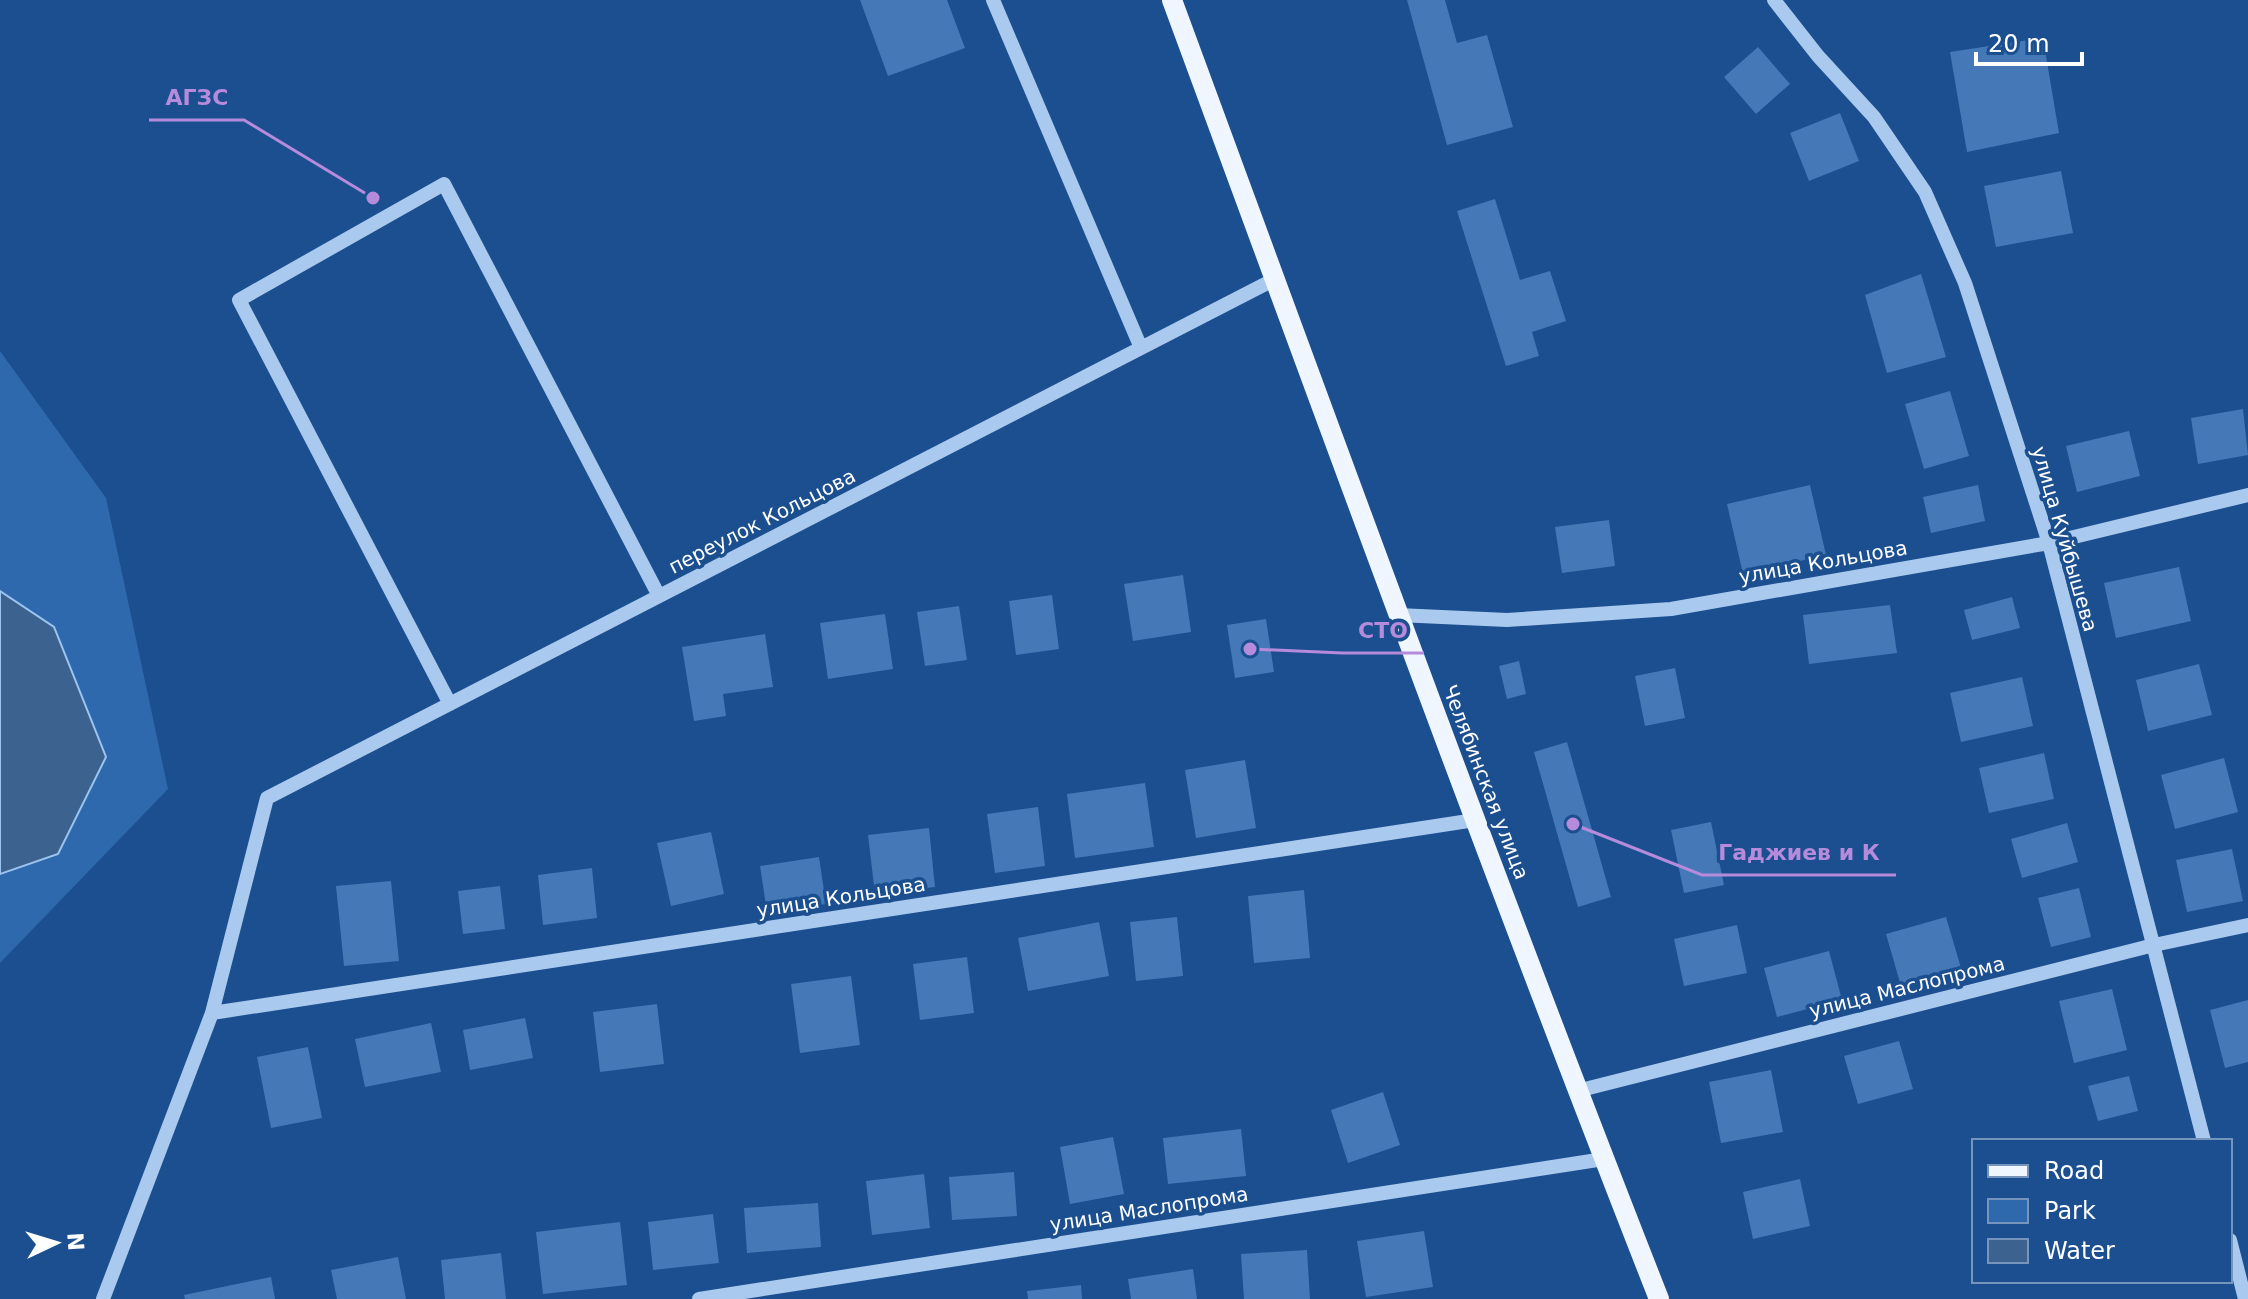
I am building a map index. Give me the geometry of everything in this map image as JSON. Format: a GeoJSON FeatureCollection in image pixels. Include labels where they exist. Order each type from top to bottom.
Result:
{"type":"FeatureCollection","features":[{"type":"Feature","properties":{"kind":"main road","name":"Челябинская улица"},"geometry":{"type":"LineString","coordinates":[[1172,0],[1398,615],[1577,1091],[1659,1299]]}},
{"type":"Feature","properties":{"kind":"street"},"geometry":{"type":"LineString","coordinates":[[993,0],[1141,348]]}},
{"type":"Feature","properties":{"kind":"street","name":"улица Куйбышева"},"geometry":{"type":"LineString","coordinates":[[1774,0],[1818,56],[1874,117],[1925,192],[1965,283],[2049,543],[2203,1139]]}},
{"type":"Feature","properties":{"kind":"street"},"geometry":{"type":"LineString","coordinates":[[450,704],[239,300],[444,184],[659,596]]}},
{"type":"Feature","properties":{"kind":"street","name":"переулок Кольцова"},"geometry":{"type":"LineString","coordinates":[[212,1013],[267,798],[1275,279]]}},
{"type":"Feature","properties":{"kind":"street","name":"улица Кольцова"},"geometry":{"type":"LineString","coordinates":[[1398,615],[1507,620],[1671,609],[2049,543],[2248,495]]}},
{"type":"Feature","properties":{"kind":"street","name":"улица Кольцова"},"geometry":{"type":"LineString","coordinates":[[212,1013],[1475,820]]}},
{"type":"Feature","properties":{"kind":"street","name":"улица Маслопрома"},"geometry":{"type":"LineString","coordinates":[[1577,1091],[2154,945],[2248,925]]}},
{"type":"Feature","properties":{"kind":"street"},"geometry":{"type":"LineString","coordinates":[[103,1299],[212,1013]]}},
{"type":"Feature","properties":{"kind":"street","name":"улица Маслопрома"},"geometry":{"type":"LineString","coordinates":[[699,1299],[1604,1159]]}},
{"type":"Feature","properties":{"kind":"street"},"geometry":{"type":"LineString","coordinates":[[2232,1248],[2245,1299]]}},
{"type":"Feature","properties":{"kind":"green space"},"geometry":{"type":"Polygon","coordinates":[[[0,351],[106,498],[168,789],[0,963],[0,874],[58,854],[54,627],[0,591],[0,351]]]}},
{"type":"Feature","properties":{"kind":"water"},"geometry":{"type":"Polygon","coordinates":[[[0,591],[54,627],[106,757],[58,854],[0,874],[0,591]]]}},
{"type":"Feature","properties":{"kind":"building"},"geometry":{"type":"Polygon","coordinates":[[[860,0],[947,0],[965,48],[888,76],[860,0]]]}},
{"type":"Feature","properties":{"kind":"building"},"geometry":{"type":"Polygon","coordinates":[[[1407,0],[1445,0],[1457,43],[1487,35],[1513,127],[1447,145],[1407,0]]]}},
{"type":"Feature","properties":{"kind":"building"},"geometry":{"type":"Polygon","coordinates":[[[2043,38],[2059,133],[1967,152],[1950,52],[2043,38]]]}},
{"type":"Feature","properties":{"kind":"building"},"geometry":{"type":"Polygon","coordinates":[[[1758,47],[1790,84],[1756,114],[1724,77],[1758,47]]]}},
{"type":"Feature","properties":{"kind":"building"},"geometry":{"type":"Polygon","coordinates":[[[1840,113],[1859,161],[1809,181],[1790,133],[1840,113]]]}},
{"type":"Feature","properties":{"kind":"building"},"geometry":{"type":"Polygon","coordinates":[[[2061,171],[2073,233],[1996,247],[1984,186],[2061,171]]]}},
{"type":"Feature","properties":{"kind":"building"},"geometry":{"type":"Polygon","coordinates":[[[1495,199],[1520,280],[1550,271],[1566,321],[1532,332],[1539,356],[1506,366],[1457,211],[1495,199]]]}},
{"type":"Feature","properties":{"kind":"building"},"geometry":{"type":"Polygon","coordinates":[[[1921,274],[1946,357],[1887,373],[1865,295],[1921,274]]]}},
{"type":"Feature","properties":{"kind":"building"},"geometry":{"type":"Polygon","coordinates":[[[1950,391],[1969,456],[1924,469],[1905,404],[1950,391]]]}},
{"type":"Feature","properties":{"kind":"building"},"geometry":{"type":"Polygon","coordinates":[[[2243,409],[2248,455],[2198,464],[2191,418],[2243,409]]]}},
{"type":"Feature","properties":{"kind":"building"},"geometry":{"type":"Polygon","coordinates":[[[2129,431],[2140,476],[2077,492],[2066,446],[2129,431]]]}},
{"type":"Feature","properties":{"kind":"building"},"geometry":{"type":"Polygon","coordinates":[[[1810,485],[1826,555],[1743,574],[1727,504],[1810,485]]]}},
{"type":"Feature","properties":{"kind":"building"},"geometry":{"type":"Polygon","coordinates":[[[1978,485],[1985,521],[1931,533],[1923,497],[1978,485]]]}},
{"type":"Feature","properties":{"kind":"building"},"geometry":{"type":"Polygon","coordinates":[[[1609,520],[1615,566],[1562,573],[1555,527],[1609,520]]]}},
{"type":"Feature","properties":{"kind":"building"},"geometry":{"type":"Polygon","coordinates":[[[2179,567],[2191,621],[2116,638],[2104,583],[2179,567]]]}},
{"type":"Feature","properties":{"kind":"building"},"geometry":{"type":"Polygon","coordinates":[[[1183,575],[1191,632],[1133,641],[1124,584],[1183,575]]]}},
{"type":"Feature","properties":{"kind":"building"},"geometry":{"type":"Polygon","coordinates":[[[1052,595],[1059,649],[1016,655],[1009,601],[1052,595]]]}},
{"type":"Feature","properties":{"kind":"building"},"geometry":{"type":"Polygon","coordinates":[[[2012,597],[2020,628],[1972,640],[1964,610],[2012,597]]]}},
{"type":"Feature","properties":{"kind":"building"},"geometry":{"type":"Polygon","coordinates":[[[1890,605],[1897,653],[1809,664],[1803,615],[1890,605]]]}},
{"type":"Feature","properties":{"kind":"building"},"geometry":{"type":"Polygon","coordinates":[[[959,606],[967,660],[925,666],[917,612],[959,606]]]}},
{"type":"Feature","properties":{"kind":"building"},"geometry":{"type":"Polygon","coordinates":[[[885,614],[893,669],[828,679],[820,623],[885,614]]]}},
{"type":"Feature","properties":{"kind":"building"},"geometry":{"type":"Polygon","coordinates":[[[1266,619],[1274,672],[1235,678],[1227,625],[1266,619]]]}},
{"type":"Feature","properties":{"kind":"building"},"geometry":{"type":"Polygon","coordinates":[[[765,634],[773,687],[723,694],[726,716],[694,721],[682,647],[765,634]]]}},
{"type":"Feature","properties":{"kind":"building"},"geometry":{"type":"Polygon","coordinates":[[[1519,661],[1526,694],[1507,699],[1499,666],[1519,661]]]}},
{"type":"Feature","properties":{"kind":"building"},"geometry":{"type":"Polygon","coordinates":[[[2199,664],[2212,715],[2148,731],[2136,680],[2199,664]]]}},
{"type":"Feature","properties":{"kind":"building"},"geometry":{"type":"Polygon","coordinates":[[[1675,668],[1685,718],[1645,726],[1635,676],[1675,668]]]}},
{"type":"Feature","properties":{"kind":"building"},"geometry":{"type":"Polygon","coordinates":[[[2022,677],[2033,726],[1961,742],[1950,693],[2022,677]]]}},
{"type":"Feature","properties":{"kind":"building"},"geometry":{"type":"Polygon","coordinates":[[[1567,742],[1611,897],[1578,907],[1534,752],[1567,742]]]}},
{"type":"Feature","properties":{"kind":"building"},"geometry":{"type":"Polygon","coordinates":[[[2044,753],[2054,799],[1989,813],[1979,768],[2044,753]]]}},
{"type":"Feature","properties":{"kind":"building"},"geometry":{"type":"Polygon","coordinates":[[[2224,758],[2238,812],[2175,829],[2161,775],[2224,758]]]}},
{"type":"Feature","properties":{"kind":"building"},"geometry":{"type":"Polygon","coordinates":[[[1245,760],[1256,828],[1196,838],[1185,770],[1245,760]]]}},
{"type":"Feature","properties":{"kind":"building"},"geometry":{"type":"Polygon","coordinates":[[[1145,783],[1154,847],[1075,858],[1067,794],[1145,783]]]}},
{"type":"Feature","properties":{"kind":"building"},"geometry":{"type":"Polygon","coordinates":[[[1038,807],[1045,866],[995,873],[987,814],[1038,807]]]}},
{"type":"Feature","properties":{"kind":"building"},"geometry":{"type":"Polygon","coordinates":[[[1711,822],[1724,885],[1684,893],[1671,830],[1711,822]]]}},
{"type":"Feature","properties":{"kind":"building"},"geometry":{"type":"Polygon","coordinates":[[[2067,823],[2078,862],[2022,878],[2011,839],[2067,823]]]}},
{"type":"Feature","properties":{"kind":"building"},"geometry":{"type":"Polygon","coordinates":[[[929,828],[935,887],[875,894],[868,835],[929,828]]]}},
{"type":"Feature","properties":{"kind":"building"},"geometry":{"type":"Polygon","coordinates":[[[711,832],[724,894],[671,906],[657,843],[711,832]]]}},
{"type":"Feature","properties":{"kind":"building"},"geometry":{"type":"Polygon","coordinates":[[[2232,849],[2243,901],[2187,912],[2176,860],[2232,849]]]}},
{"type":"Feature","properties":{"kind":"building"},"geometry":{"type":"Polygon","coordinates":[[[819,857],[826,904],[767,912],[760,866],[819,857]]]}},
{"type":"Feature","properties":{"kind":"building"},"geometry":{"type":"Polygon","coordinates":[[[592,868],[597,918],[543,925],[538,875],[592,868]]]}},
{"type":"Feature","properties":{"kind":"building"},"geometry":{"type":"Polygon","coordinates":[[[391,881],[399,961],[344,966],[336,886],[391,881]]]}},
{"type":"Feature","properties":{"kind":"building"},"geometry":{"type":"Polygon","coordinates":[[[500,886],[505,929],[463,934],[458,891],[500,886]]]}},
{"type":"Feature","properties":{"kind":"building"},"geometry":{"type":"Polygon","coordinates":[[[2079,888],[2091,937],[2051,947],[2038,898],[2079,888]]]}},
{"type":"Feature","properties":{"kind":"building"},"geometry":{"type":"Polygon","coordinates":[[[1304,890],[1310,958],[1254,963],[1248,896],[1304,890]]]}},
{"type":"Feature","properties":{"kind":"building"},"geometry":{"type":"Polygon","coordinates":[[[1177,917],[1183,976],[1136,981],[1130,922],[1177,917]]]}},
{"type":"Feature","properties":{"kind":"building"},"geometry":{"type":"Polygon","coordinates":[[[1946,917],[1961,968],[1901,986],[1886,934],[1946,917]]]}},
{"type":"Feature","properties":{"kind":"building"},"geometry":{"type":"Polygon","coordinates":[[[1099,922],[1109,976],[1028,991],[1018,938],[1099,922]]]}},
{"type":"Feature","properties":{"kind":"building"},"geometry":{"type":"Polygon","coordinates":[[[1737,925],[1747,973],[1684,986],[1674,939],[1737,925]]]}},
{"type":"Feature","properties":{"kind":"building"},"geometry":{"type":"Polygon","coordinates":[[[1829,951],[1842,1000],[1777,1017],[1764,968],[1829,951]]]}},
{"type":"Feature","properties":{"kind":"building"},"geometry":{"type":"Polygon","coordinates":[[[967,957],[974,1013],[920,1020],[913,964],[967,957]]]}},
{"type":"Feature","properties":{"kind":"building"},"geometry":{"type":"Polygon","coordinates":[[[851,976],[860,1045],[800,1053],[791,984],[851,976]]]}},
{"type":"Feature","properties":{"kind":"building"},"geometry":{"type":"Polygon","coordinates":[[[2112,989],[2127,1050],[2074,1063],[2059,1001],[2112,989]]]}},
{"type":"Feature","properties":{"kind":"building"},"geometry":{"type":"Polygon","coordinates":[[[2248,1000],[2248,1062],[2225,1068],[2210,1010],[2248,1000]]]}},
{"type":"Feature","properties":{"kind":"building"},"geometry":{"type":"Polygon","coordinates":[[[657,1004],[664,1064],[600,1072],[593,1012],[657,1004]]]}},
{"type":"Feature","properties":{"kind":"building"},"geometry":{"type":"Polygon","coordinates":[[[525,1018],[533,1058],[470,1070],[463,1030],[525,1018]]]}},
{"type":"Feature","properties":{"kind":"building"},"geometry":{"type":"Polygon","coordinates":[[[431,1023],[441,1072],[365,1087],[355,1039],[431,1023]]]}},
{"type":"Feature","properties":{"kind":"building"},"geometry":{"type":"Polygon","coordinates":[[[1899,1041],[1913,1089],[1858,1104],[1844,1056],[1899,1041]]]}},
{"type":"Feature","properties":{"kind":"building"},"geometry":{"type":"Polygon","coordinates":[[[308,1047],[322,1118],[271,1128],[257,1057],[308,1047]]]}},
{"type":"Feature","properties":{"kind":"building"},"geometry":{"type":"Polygon","coordinates":[[[1771,1070],[1783,1132],[1721,1143],[1709,1082],[1771,1070]]]}},
{"type":"Feature","properties":{"kind":"building"},"geometry":{"type":"Polygon","coordinates":[[[2129,1076],[2138,1111],[2098,1121],[2088,1086],[2129,1076]]]}},
{"type":"Feature","properties":{"kind":"building"},"geometry":{"type":"Polygon","coordinates":[[[1383,1092],[1400,1145],[1348,1163],[1331,1110],[1383,1092]]]}},
{"type":"Feature","properties":{"kind":"building"},"geometry":{"type":"Polygon","coordinates":[[[1241,1129],[1246,1176],[1168,1184],[1163,1138],[1241,1129]]]}},
{"type":"Feature","properties":{"kind":"building"},"geometry":{"type":"Polygon","coordinates":[[[1113,1137],[1124,1194],[1070,1204],[1060,1147],[1113,1137]]]}},
{"type":"Feature","properties":{"kind":"building"},"geometry":{"type":"Polygon","coordinates":[[[1014,1172],[1017,1216],[952,1220],[949,1177],[1014,1172]]]}},
{"type":"Feature","properties":{"kind":"building"},"geometry":{"type":"Polygon","coordinates":[[[924,1174],[930,1228],[872,1235],[866,1181],[924,1174]]]}},
{"type":"Feature","properties":{"kind":"building"},"geometry":{"type":"Polygon","coordinates":[[[1800,1179],[1810,1226],[1753,1239],[1743,1192],[1800,1179]]]}},
{"type":"Feature","properties":{"kind":"building"},"geometry":{"type":"Polygon","coordinates":[[[818,1203],[821,1247],[747,1253],[744,1208],[818,1203]]]}},
{"type":"Feature","properties":{"kind":"building"},"geometry":{"type":"Polygon","coordinates":[[[713,1214],[719,1263],[653,1270],[648,1222],[713,1214]]]}},
{"type":"Feature","properties":{"kind":"building"},"geometry":{"type":"Polygon","coordinates":[[[620,1222],[627,1285],[543,1294],[536,1232],[620,1222]]]}},
{"type":"Feature","properties":{"kind":"building"},"geometry":{"type":"Polygon","coordinates":[[[1424,1231],[1433,1287],[1366,1297],[1357,1241],[1424,1231]]]}},
{"type":"Feature","properties":{"kind":"building"},"geometry":{"type":"Polygon","coordinates":[[[1307,1250],[1310,1299],[1244,1299],[1241,1254],[1307,1250]]]}},
{"type":"Feature","properties":{"kind":"building"},"geometry":{"type":"Polygon","coordinates":[[[501,1253],[506,1299],[445,1299],[441,1260],[501,1253]]]}},
{"type":"Feature","properties":{"kind":"building"},"geometry":{"type":"Polygon","coordinates":[[[398,1257],[406,1299],[337,1299],[331,1270],[398,1257]]]}},
{"type":"Feature","properties":{"kind":"building"},"geometry":{"type":"Polygon","coordinates":[[[1193,1269],[1197,1299],[1131,1299],[1128,1279],[1193,1269]]]}},
{"type":"Feature","properties":{"kind":"building"},"geometry":{"type":"Polygon","coordinates":[[[271,1277],[275,1299],[185,1299],[184,1295],[271,1277]]]}},
{"type":"Feature","properties":{"kind":"building"},"geometry":{"type":"Polygon","coordinates":[[[1081,1285],[1082,1299],[1028,1299],[1027,1291],[1081,1285]]]}},
{"type":"Feature","properties":{"kind":"place","name":"АГЗС"},"geometry":{"type":"Point","coordinates":[373,198]}},
{"type":"Feature","properties":{"kind":"place","name":"СТО"},"geometry":{"type":"Point","coordinates":[1250,649]}},
{"type":"Feature","properties":{"kind":"place","name":"Гаджиев и К"},"geometry":{"type":"Point","coordinates":[1573,824]}}]}
